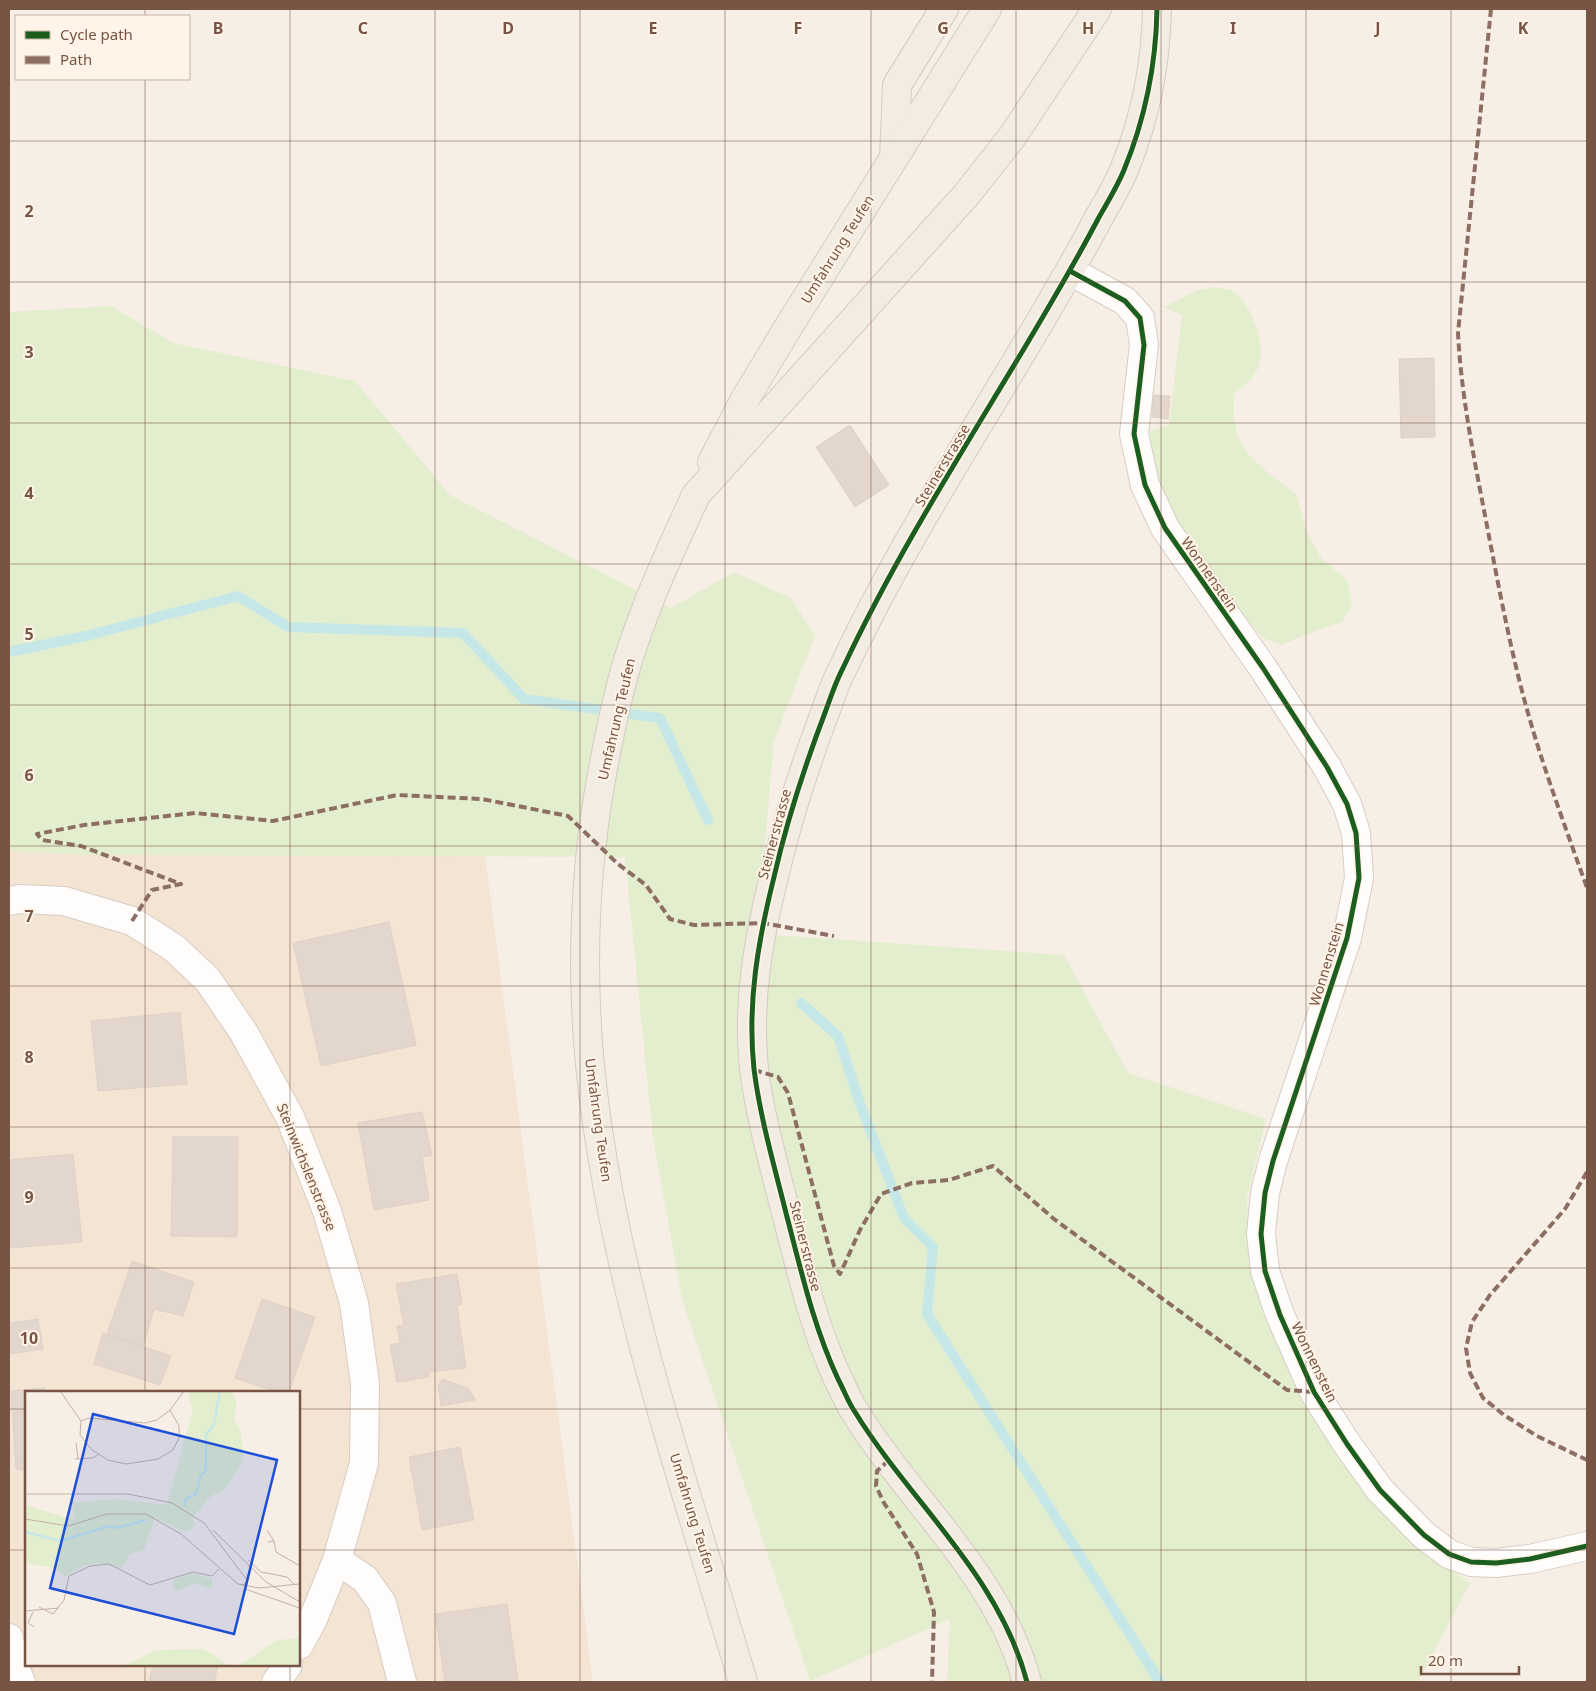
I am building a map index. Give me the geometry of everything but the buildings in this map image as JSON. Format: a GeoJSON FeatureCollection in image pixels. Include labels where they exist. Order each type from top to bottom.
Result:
{"type":"FeatureCollection","features":[{"type":"Feature","properties":{"kind":"main road"},"geometry":{"type":"LineString","coordinates":[[894,159],[897,85],[944,9]]}},
{"type":"Feature","properties":{"kind":"main road","name":"Umfahrung Teufen"},"geometry":{"type":"LineString","coordinates":[[743,1682],[656,1393],[609,1196],[597,1123],[589,1052],[585,980],[586,904],[593,823],[609,737],[628,661],[669,552],[696,495],[745,398],[987,9]]}},
{"type":"Feature","properties":{"kind":"main road"},"geometry":{"type":"LineString","coordinates":[[696,495],[968,194],[1012,137],[1097,9]]}},
{"type":"Feature","properties":{"kind":"main road"},"geometry":{"type":"LineString","coordinates":[[1152,76],[1178,9]]}},
{"type":"Feature","properties":{"kind":"main road","name":"Steinerstrasse"},"geometry":{"type":"LineString","coordinates":[[1027,1682],[1023,1667],[1004,1622],[979,1577],[888,1460],[853,1410],[828,1358],[811,1311],[768,1139],[754,1070],[751,1019],[754,972],[763,923],[782,844],[806,761],[842,670],[897,563],[1070,271],[1123,173],[1145,108],[1152,76],[1151,15]]}},
{"type":"Feature","properties":{"kind":"street","name":"Wonnenstein"},"geometry":{"type":"LineString","coordinates":[[1070,271],[1124,301],[1140,318],[1144,345],[1134,434],[1145,486],[1165,528],[1262,668],[1327,768],[1347,804],[1356,833],[1359,878],[1347,938],[1273,1161],[1265,1193],[1261,1234],[1264,1271],[1280,1315],[1314,1392],[1346,1444],[1380,1490],[1424,1535],[1449,1554],[1471,1562],[1496,1563],[1530,1559],[1587,1546]]}},
{"type":"Feature","properties":{"kind":"street","name":"Steinwichslenstrasse"},"geometry":{"type":"LineString","coordinates":[[9,900],[64,901],[132,921],[174,948],[208,980],[244,1033],[290,1118],[327,1211],[354,1303],[365,1384],[364,1463],[337,1560],[313,1619],[300,1643]]}},
{"type":"Feature","properties":{"kind":"street"},"geometry":{"type":"LineString","coordinates":[[337,1560],[365,1579],[382,1603],[402,1682]]}},
{"type":"Feature","properties":{"kind":"street"},"geometry":{"type":"LineString","coordinates":[[9,1638],[14,1665],[21,1682]]}},
{"type":"Feature","properties":{"kind":"street"},"geometry":{"type":"LineString","coordinates":[[276,1682],[287,1666]]}},
{"type":"Feature","properties":{"kind":"shaded area"},"geometry":{"type":"Polygon","coordinates":[[[9,851],[92,855],[485,856],[593,1682],[9,1682],[9,851]]]}},
{"type":"Feature","properties":{"kind":"green space"},"geometry":{"type":"Polygon","coordinates":[[[1214,287],[1234,292],[1242,299],[1256,326],[1261,347],[1259,365],[1255,374],[1234,394],[1234,417],[1238,437],[1247,453],[1268,473],[1296,494],[1306,530],[1321,558],[1347,580],[1352,606],[1342,622],[1282,645],[1263,638],[1223,591],[1184,534],[1161,495],[1147,432],[1169,425],[1182,315],[1164,307],[1196,291],[1214,287]]]}},
{"type":"Feature","properties":{"kind":"green space"},"geometry":{"type":"Polygon","coordinates":[[[111,306],[173,343],[355,381],[450,495],[671,608],[734,572],[791,598],[815,636],[774,741],[757,934],[1064,955],[1128,1073],[1266,1119],[1247,1198],[1249,1267],[1272,1330],[1408,1537],[1470,1583],[1418,1682],[947,1682],[950,1619],[810,1681],[682,1299],[653,1138],[625,857],[92,855],[9,851],[9,312],[111,306]]]}},
{"type":"Feature","properties":{"kind":"waterway"},"geometry":{"type":"LineString","coordinates":[[9,652],[86,636],[238,596],[288,627],[463,633],[524,699],[660,718],[708,820]]}},
{"type":"Feature","properties":{"kind":"waterway"},"geometry":{"type":"LineString","coordinates":[[801,1003],[838,1036],[859,1101],[904,1218],[933,1247],[927,1314],[1160,1682]]}},
{"type":"Feature","properties":{"kind":"marked path"},"geometry":{"type":"LineString","coordinates":[[1491,9],[1458,333],[1462,376],[1467,419],[1516,668],[1544,765],[1587,888]]}},
{"type":"Feature","properties":{"kind":"marked path"},"geometry":{"type":"LineString","coordinates":[[132,921],[152,890],[181,884],[81,846],[42,840],[37,834],[84,825],[195,813],[273,821],[397,795],[482,799],[568,816],[618,864],[646,885],[670,919],[694,925],[763,923],[834,936]]}},
{"type":"Feature","properties":{"kind":"marked path"},"geometry":{"type":"LineString","coordinates":[[754,1070],[778,1077],[788,1093],[834,1266],[840,1274],[860,1230],[881,1194],[912,1183],[949,1180],[993,1166],[1054,1219],[1287,1390],[1314,1392]]}},
{"type":"Feature","properties":{"kind":"marked path"},"geometry":{"type":"LineString","coordinates":[[1587,1172],[1565,1209],[1490,1295],[1472,1322],[1466,1348],[1470,1373],[1483,1398],[1504,1415],[1537,1436],[1587,1460]]}},
{"type":"Feature","properties":{"kind":"marked path"},"geometry":{"type":"LineString","coordinates":[[889,1460],[877,1471],[876,1486],[884,1503],[917,1554],[934,1612],[932,1682]]}},
{"type":"Feature","properties":{"kind":"cycle path"},"geometry":{"type":"LineString","coordinates":[[1027,1682],[1014,1643],[996,1607],[952,1541],[877,1445],[850,1404],[829,1359],[802,1276],[764,1123],[754,1069],[752,1044],[753,996],[763,925],[785,835],[804,772],[836,683],[863,627],[907,545],[1053,300],[1115,189],[1138,131],[1148,91],[1152,71],[1157,9]]}},
{"type":"Feature","properties":{"kind":"cycle path"},"geometry":{"type":"LineString","coordinates":[[1070,271],[1125,301],[1140,318],[1144,345],[1134,434],[1145,485],[1165,528],[1263,668],[1327,767],[1347,804],[1356,833],[1359,878],[1347,938],[1273,1161],[1265,1193],[1261,1234],[1265,1271],[1280,1315],[1314,1392],[1347,1444],[1380,1490],[1424,1535],[1449,1554],[1471,1562],[1496,1563],[1530,1559],[1587,1546]]}}]}
